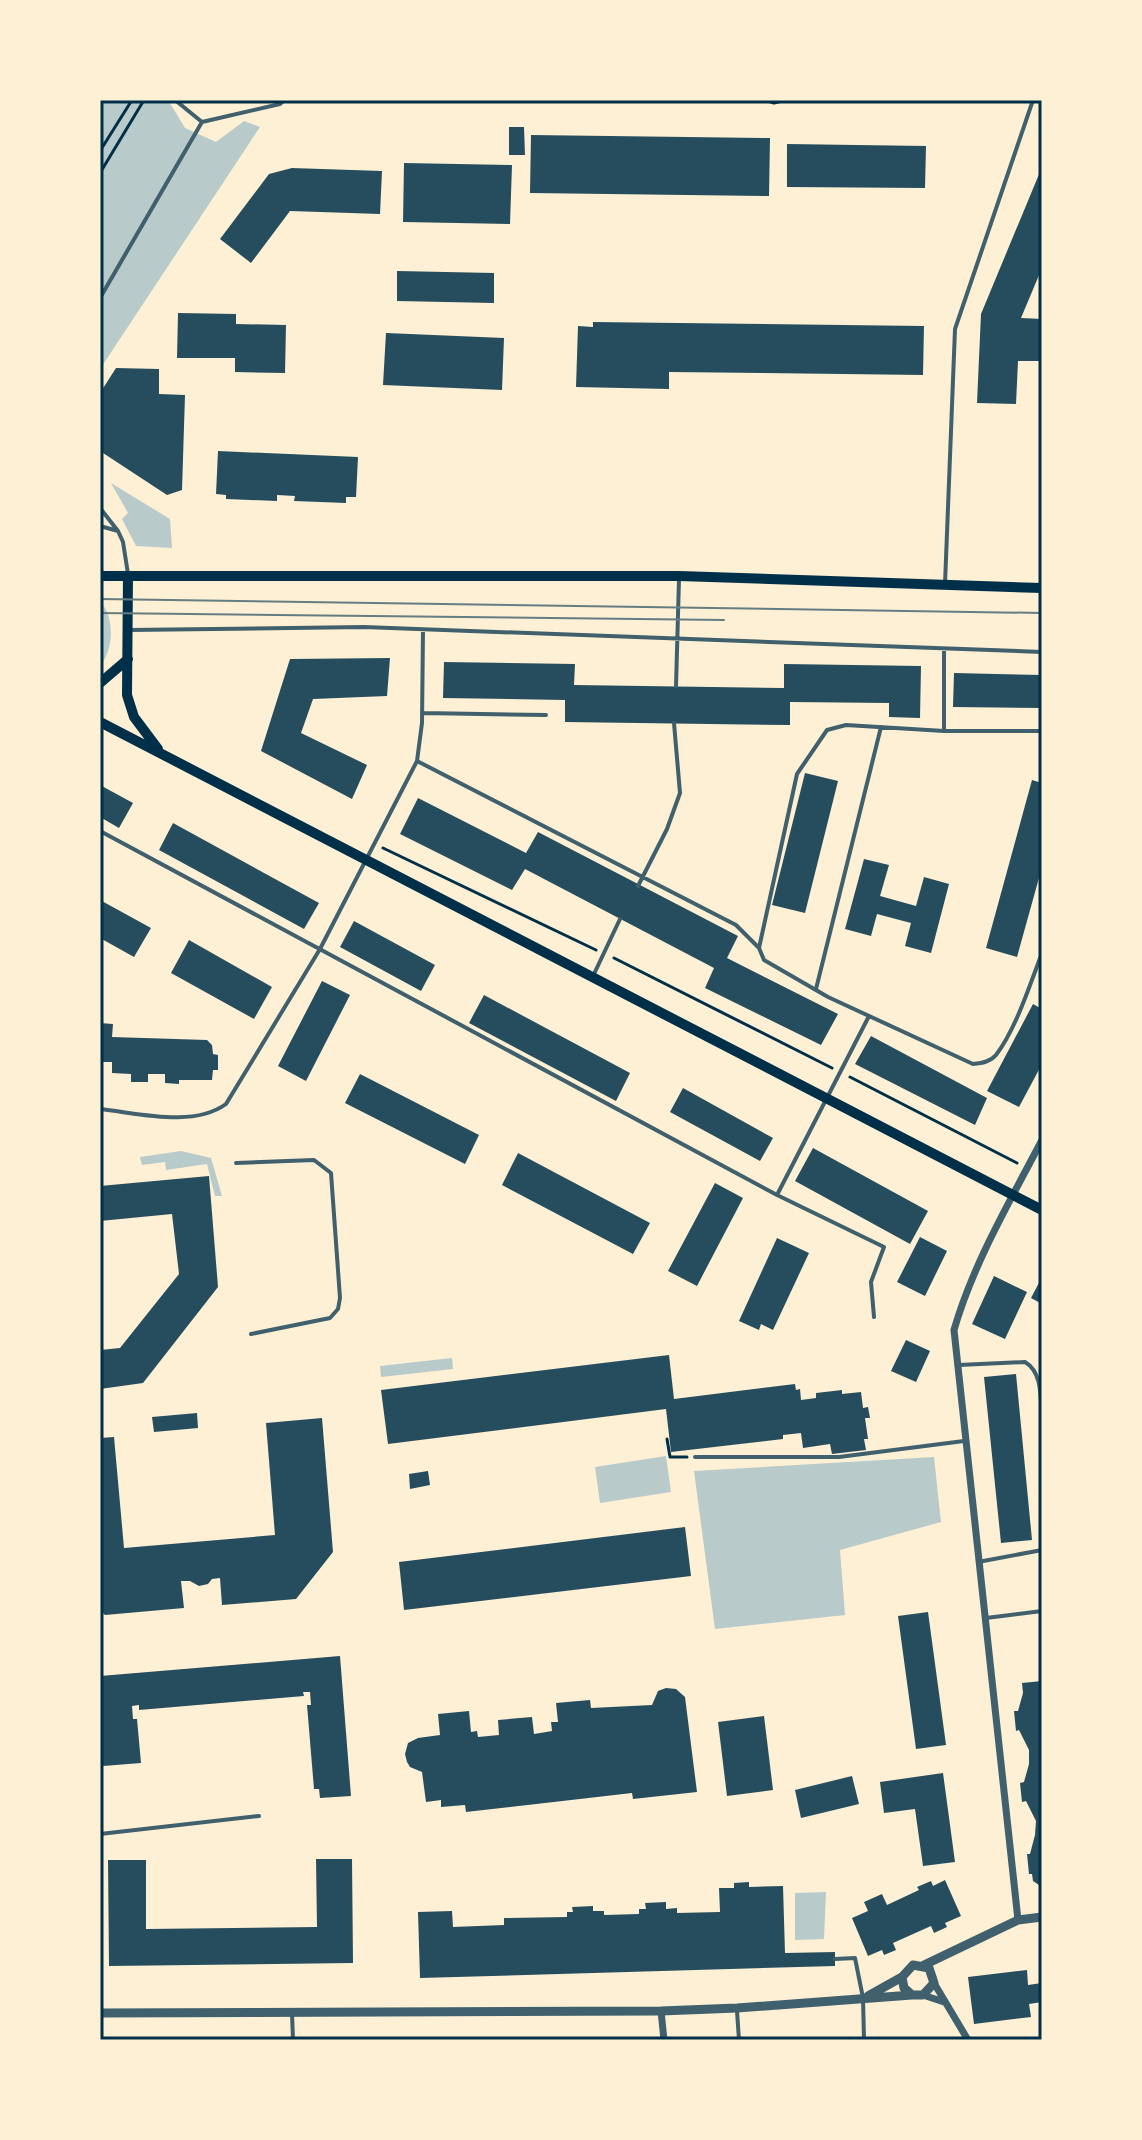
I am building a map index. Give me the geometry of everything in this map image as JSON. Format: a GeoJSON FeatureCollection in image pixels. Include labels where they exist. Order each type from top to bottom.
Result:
{"type":"FeatureCollection","features":[{"type":"Feature","properties":{"kind":"main road"},"geometry":{"type":"LineString","coordinates":[[100,576],[679,576],[1042,588]]}},
{"type":"Feature","properties":{"kind":"main road"},"geometry":{"type":"LineString","coordinates":[[128,576],[127,695],[134,717],[161,752]]}},
{"type":"Feature","properties":{"kind":"main road"},"geometry":{"type":"LineString","coordinates":[[100,683],[128,659]]}},
{"type":"Feature","properties":{"kind":"main road"},"geometry":{"type":"LineString","coordinates":[[100,722],[1042,1210]]}},
{"type":"Feature","properties":{"kind":"street"},"geometry":{"type":"LineString","coordinates":[[1018,1920],[954,1330],[963,1301],[1042,1140]]}},
{"type":"Feature","properties":{"kind":"street"},"geometry":{"type":"LineString","coordinates":[[864,1998],[902,1977],[913,1965],[924,1965],[948,1955],[1018,1920],[1042,1917]]}},
{"type":"Feature","properties":{"kind":"street"},"geometry":{"type":"LineString","coordinates":[[100,2013],[661,2011],[737,2008],[917,1995],[934,1980],[948,1955]]}},
{"type":"Feature","properties":{"kind":"street"},"geometry":{"type":"LineString","coordinates":[[924,1965],[929,1968],[944,2002],[968,2040]]}},
{"type":"Feature","properties":{"kind":"street"},"geometry":{"type":"LineString","coordinates":[[902,1977],[904,1988],[944,2002]]}},
{"type":"Feature","properties":{"kind":"street"},"geometry":{"type":"LineString","coordinates":[[661,2011],[664,2040]]}},
{"type":"Feature","properties":{"kind":"lane"},"geometry":{"type":"LineString","coordinates":[[175,100],[202,122]]}},
{"type":"Feature","properties":{"kind":"lane"},"geometry":{"type":"LineString","coordinates":[[100,298],[202,122],[280,104],[284,100]]}},
{"type":"Feature","properties":{"kind":"lane"},"geometry":{"type":"LineString","coordinates":[[945,585],[955,329],[1033,100]]}},
{"type":"Feature","properties":{"kind":"lane"},"geometry":{"type":"LineString","coordinates":[[100,508],[123,542],[128,576]]}},
{"type":"Feature","properties":{"kind":"lane"},"geometry":{"type":"LineString","coordinates":[[100,526],[118,531]]}},
{"type":"Feature","properties":{"kind":"lane"},"geometry":{"type":"LineString","coordinates":[[676,686],[679,576]]}},
{"type":"Feature","properties":{"kind":"lane"},"geometry":{"type":"LineString","coordinates":[[128,630],[364,627],[1042,652]]}},
{"type":"Feature","properties":{"kind":"lane"},"geometry":{"type":"LineString","coordinates":[[100,1109],[182,1117],[215,1112],[226,1104],[320,949],[417,761],[422,713],[423,630]]}},
{"type":"Feature","properties":{"kind":"lane"},"geometry":{"type":"LineString","coordinates":[[944,649],[944,731]]}},
{"type":"Feature","properties":{"kind":"lane"},"geometry":{"type":"LineString","coordinates":[[422,713],[546,715]]}},
{"type":"Feature","properties":{"kind":"lane"},"geometry":{"type":"LineString","coordinates":[[638,886],[667,829],[680,793],[674,723]]}},
{"type":"Feature","properties":{"kind":"lane"},"geometry":{"type":"LineString","coordinates":[[759,948],[797,774],[827,730],[846,725],[944,731],[1042,731]]}},
{"type":"Feature","properties":{"kind":"lane"},"geometry":{"type":"LineString","coordinates":[[816,989],[881,727]]}},
{"type":"Feature","properties":{"kind":"lane"},"geometry":{"type":"LineString","coordinates":[[417,761],[736,925],[759,948],[764,960],[816,989],[973,1064],[985,1063],[995,1056],[1022,1005],[1042,953]]}},
{"type":"Feature","properties":{"kind":"lane"},"geometry":{"type":"LineString","coordinates":[[100,831],[777,1195],[884,1247],[871,1282],[874,1317]]}},
{"type":"Feature","properties":{"kind":"lane"},"geometry":{"type":"LineString","coordinates":[[593,976],[620,919]]}},
{"type":"Feature","properties":{"kind":"lane"},"geometry":{"type":"LineString","coordinates":[[777,1195],[870,1016]]}},
{"type":"Feature","properties":{"kind":"lane"},"geometry":{"type":"LineString","coordinates":[[236,1163],[314,1160],[331,1173],[340,1298],[338,1309],[330,1318],[251,1334]]}},
{"type":"Feature","properties":{"kind":"lane"},"geometry":{"type":"LineString","coordinates":[[959,1365],[1025,1362],[1033,1367],[1038,1374],[1042,1422]]}},
{"type":"Feature","properties":{"kind":"lane"},"geometry":{"type":"LineString","coordinates":[[695,1457],[839,1457],[964,1441]]}},
{"type":"Feature","properties":{"kind":"lane"},"geometry":{"type":"LineString","coordinates":[[978,1562],[1042,1550]]}},
{"type":"Feature","properties":{"kind":"lane"},"geometry":{"type":"LineString","coordinates":[[986,1618],[1042,1611]]}},
{"type":"Feature","properties":{"kind":"lane"},"geometry":{"type":"LineString","coordinates":[[100,1834],[259,1816]]}},
{"type":"Feature","properties":{"kind":"lane"},"geometry":{"type":"LineString","coordinates":[[835,1959],[855,1958],[864,1998],[864,2040]]}},
{"type":"Feature","properties":{"kind":"lane"},"geometry":{"type":"LineString","coordinates":[[737,2008],[739,2040]]}},
{"type":"Feature","properties":{"kind":"lane"},"geometry":{"type":"LineString","coordinates":[[292,2013],[293,2040]]}},
{"type":"Feature","properties":{"kind":"path"},"geometry":{"type":"LineString","coordinates":[[100,151],[132,100]]}},
{"type":"Feature","properties":{"kind":"path"},"geometry":{"type":"LineString","coordinates":[[100,173],[144,100]]}},
{"type":"Feature","properties":{"kind":"path"},"geometry":{"type":"LineString","coordinates":[[764,100],[774,103],[786,100]]}},
{"type":"Feature","properties":{"kind":"path"},"geometry":{"type":"LineString","coordinates":[[375,845],[604,953],[1027,1168]]}},
{"type":"Feature","properties":{"kind":"path"},"geometry":{"type":"LineString","coordinates":[[667,1439],[670,1457],[695,1457]]}},
{"type":"Feature","properties":{"kind":"shaded area"},"geometry":{"type":"Polygon","coordinates":[[[100,100],[168,100],[185,128],[216,142],[244,121],[260,127],[100,369],[100,100]]]}},
{"type":"Feature","properties":{"kind":"shaded area"},"geometry":{"type":"Polygon","coordinates":[[[111,483],[170,519],[172,548],[136,546],[122,519],[128,513],[111,483]]]}},
{"type":"Feature","properties":{"kind":"shaded area"},"geometry":{"type":"Polygon","coordinates":[[[100,601],[108,616],[111,634],[108,651],[100,666],[100,601]]]}},
{"type":"Feature","properties":{"kind":"shaded area"},"geometry":{"type":"Polygon","coordinates":[[[181,1151],[211,1158],[222,1196],[215,1196],[207,1164],[166,1170],[165,1162],[142,1165],[140,1157],[181,1151]]]}},
{"type":"Feature","properties":{"kind":"shaded area"},"geometry":{"type":"Polygon","coordinates":[[[452,1358],[453,1369],[381,1377],[380,1366],[452,1358]]]}},
{"type":"Feature","properties":{"kind":"shaded area"},"geometry":{"type":"Polygon","coordinates":[[[666,1456],[671,1492],[600,1503],[595,1467],[666,1456]]]}},
{"type":"Feature","properties":{"kind":"shaded area"},"geometry":{"type":"Polygon","coordinates":[[[934,1457],[941,1522],[840,1550],[845,1615],[715,1629],[694,1471],[934,1457]]]}},
{"type":"Feature","properties":{"kind":"shaded area"},"geometry":{"type":"Polygon","coordinates":[[[826,1892],[824,1939],[795,1940],[795,1893],[826,1892]]]}},
{"type":"Feature","properties":{"kind":"building"},"geometry":{"type":"Polygon","coordinates":[[[509,127],[524,127],[525,155],[509,155],[509,127]]]}},
{"type":"Feature","properties":{"kind":"building"},"geometry":{"type":"Polygon","coordinates":[[[531,135],[770,138],[769,196],[530,193],[531,135]]]}},
{"type":"Feature","properties":{"kind":"building"},"geometry":{"type":"Polygon","coordinates":[[[787,144],[926,146],[925,188],[787,187],[787,144]]]}},
{"type":"Feature","properties":{"kind":"building"},"geometry":{"type":"Polygon","coordinates":[[[404,163],[512,165],[510,224],[403,222],[404,163]]]}},
{"type":"Feature","properties":{"kind":"building"},"geometry":{"type":"Polygon","coordinates":[[[1042,167],[1042,268],[1021,318],[1042,319],[1042,361],[1018,361],[1016,404],[977,403],[981,314],[1042,167]]]}},
{"type":"Feature","properties":{"kind":"building"},"geometry":{"type":"Polygon","coordinates":[[[292,168],[382,171],[380,214],[290,211],[251,263],[220,239],[269,174],[292,168]]]}},
{"type":"Feature","properties":{"kind":"building"},"geometry":{"type":"Polygon","coordinates":[[[397,271],[494,273],[494,303],[397,301],[397,271]]]}},
{"type":"Feature","properties":{"kind":"building"},"geometry":{"type":"Polygon","coordinates":[[[178,313],[236,314],[236,324],[286,325],[285,373],[235,372],[235,358],[177,358],[178,313]]]}},
{"type":"Feature","properties":{"kind":"building"},"geometry":{"type":"Polygon","coordinates":[[[593,322],[924,326],[923,375],[669,372],[669,389],[576,387],[578,326],[593,327],[593,322]]]}},
{"type":"Feature","properties":{"kind":"building"},"geometry":{"type":"Polygon","coordinates":[[[386,333],[504,338],[502,390],[383,385],[386,333]]]}},
{"type":"Feature","properties":{"kind":"building"},"geometry":{"type":"Polygon","coordinates":[[[116,368],[159,369],[159,394],[185,395],[182,490],[167,495],[100,451],[100,393],[116,368]]]}},
{"type":"Feature","properties":{"kind":"building"},"geometry":{"type":"Polygon","coordinates":[[[218,451],[358,457],[356,497],[346,497],[346,503],[294,501],[295,496],[277,495],[277,501],[226,499],[226,495],[216,494],[218,451]]]}},
{"type":"Feature","properties":{"kind":"building"},"geometry":{"type":"Polygon","coordinates":[[[390,658],[387,696],[313,699],[301,733],[367,765],[352,799],[261,751],[290,659],[390,658]]]}},
{"type":"Feature","properties":{"kind":"building"},"geometry":{"type":"Polygon","coordinates":[[[444,662],[575,664],[574,685],[784,688],[784,664],[921,666],[920,718],[889,717],[889,703],[790,702],[790,725],[565,722],[565,700],[443,698],[444,662]]]}},
{"type":"Feature","properties":{"kind":"building"},"geometry":{"type":"Polygon","coordinates":[[[954,673],[1042,675],[1042,708],[953,707],[954,673]]]}},
{"type":"Feature","properties":{"kind":"building"},"geometry":{"type":"Polygon","coordinates":[[[805,773],[838,781],[805,913],[772,905],[805,773]]]}},
{"type":"Feature","properties":{"kind":"building"},"geometry":{"type":"Polygon","coordinates":[[[1032,780],[1042,783],[1042,867],[1017,957],[986,948],[1032,780]]]}},
{"type":"Feature","properties":{"kind":"building"},"geometry":{"type":"Polygon","coordinates":[[[100,785],[133,803],[119,828],[100,817],[100,785]]]}},
{"type":"Feature","properties":{"kind":"building"},"geometry":{"type":"Polygon","coordinates":[[[418,798],[526,853],[538,832],[738,936],[727,958],[838,1014],[821,1045],[705,988],[714,968],[525,869],[512,890],[400,834],[418,798]]]}},
{"type":"Feature","properties":{"kind":"building"},"geometry":{"type":"Polygon","coordinates":[[[173,823],[319,903],[304,929],[159,850],[173,823]]]}},
{"type":"Feature","properties":{"kind":"building"},"geometry":{"type":"Polygon","coordinates":[[[864,859],[889,865],[880,896],[916,906],[924,877],[949,884],[931,953],[905,946],[911,923],[877,914],[871,936],[845,929],[864,859]]]}},
{"type":"Feature","properties":{"kind":"building"},"geometry":{"type":"Polygon","coordinates":[[[100,900],[151,928],[134,957],[100,938],[100,900]]]}},
{"type":"Feature","properties":{"kind":"building"},"geometry":{"type":"Polygon","coordinates":[[[354,921],[435,965],[421,991],[340,947],[354,921]]]}},
{"type":"Feature","properties":{"kind":"building"},"geometry":{"type":"Polygon","coordinates":[[[189,940],[272,987],[254,1019],[171,973],[189,940]]]}},
{"type":"Feature","properties":{"kind":"building"},"geometry":{"type":"Polygon","coordinates":[[[322,981],[350,995],[306,1081],[278,1066],[322,981]]]}},
{"type":"Feature","properties":{"kind":"building"},"geometry":{"type":"Polygon","coordinates":[[[484,995],[630,1073],[616,1101],[469,1023],[484,995]]]}},
{"type":"Feature","properties":{"kind":"building"},"geometry":{"type":"Polygon","coordinates":[[[1033,1004],[1042,1009],[1042,1064],[1019,1107],[987,1091],[1033,1004]]]}},
{"type":"Feature","properties":{"kind":"building"},"geometry":{"type":"Polygon","coordinates":[[[100,1023],[113,1024],[112,1037],[207,1040],[212,1045],[213,1054],[218,1055],[218,1070],[213,1070],[212,1080],[165,1083],[165,1074],[148,1074],[148,1082],[131,1082],[131,1074],[112,1073],[112,1062],[100,1062],[100,1023]]]}},
{"type":"Feature","properties":{"kind":"building"},"geometry":{"type":"Polygon","coordinates":[[[871,1036],[987,1098],[975,1125],[855,1064],[871,1036]]]}},
{"type":"Feature","properties":{"kind":"building"},"geometry":{"type":"Polygon","coordinates":[[[360,1074],[479,1135],[465,1164],[345,1103],[360,1074]]]}},
{"type":"Feature","properties":{"kind":"building"},"geometry":{"type":"Polygon","coordinates":[[[683,1088],[773,1138],[760,1161],[670,1112],[683,1088]]]}},
{"type":"Feature","properties":{"kind":"building"},"geometry":{"type":"Polygon","coordinates":[[[813,1148],[928,1211],[910,1244],[795,1181],[813,1148]]]}},
{"type":"Feature","properties":{"kind":"building"},"geometry":{"type":"Polygon","coordinates":[[[518,1153],[650,1223],[633,1254],[502,1185],[518,1153]]]}},
{"type":"Feature","properties":{"kind":"building"},"geometry":{"type":"Polygon","coordinates":[[[209,1176],[218,1287],[143,1383],[100,1389],[100,1350],[120,1348],[179,1274],[172,1214],[100,1221],[100,1186],[209,1176]]]}},
{"type":"Feature","properties":{"kind":"building"},"geometry":{"type":"Polygon","coordinates":[[[715,1183],[743,1198],[697,1286],[668,1271],[715,1183]]]}},
{"type":"Feature","properties":{"kind":"building"},"geometry":{"type":"Polygon","coordinates":[[[920,1237],[947,1251],[925,1296],[897,1282],[920,1237]]]}},
{"type":"Feature","properties":{"kind":"building"},"geometry":{"type":"Polygon","coordinates":[[[777,1238],[809,1253],[773,1330],[761,1324],[759,1330],[739,1321],[777,1238]]]}},
{"type":"Feature","properties":{"kind":"building"},"geometry":{"type":"Polygon","coordinates":[[[994,1276],[1027,1292],[1005,1339],[972,1324],[994,1276]]]}},
{"type":"Feature","properties":{"kind":"building"},"geometry":{"type":"Polygon","coordinates":[[[1042,1277],[1042,1304],[1031,1298],[1042,1277]]]}},
{"type":"Feature","properties":{"kind":"building"},"geometry":{"type":"Polygon","coordinates":[[[906,1340],[930,1351],[916,1382],[891,1371],[906,1340]]]}},
{"type":"Feature","properties":{"kind":"building"},"geometry":{"type":"Polygon","coordinates":[[[669,1355],[674,1399],[795,1384],[796,1390],[800,1389],[801,1400],[816,1398],[816,1393],[842,1390],[842,1394],[861,1392],[863,1408],[868,1407],[870,1418],[865,1418],[866,1450],[832,1454],[830,1444],[803,1448],[801,1433],[783,1435],[783,1439],[671,1452],[666,1409],[388,1444],[381,1390],[669,1355]]]}},
{"type":"Feature","properties":{"kind":"building"},"geometry":{"type":"Polygon","coordinates":[[[1016,1374],[1032,1540],[1001,1543],[984,1377],[1016,1374]]]}},
{"type":"Feature","properties":{"kind":"building"},"geometry":{"type":"Polygon","coordinates":[[[197,1413],[198,1428],[154,1432],[152,1417],[197,1413]]]}},
{"type":"Feature","properties":{"kind":"building"},"geometry":{"type":"Polygon","coordinates":[[[322,1418],[333,1552],[296,1599],[222,1605],[220,1578],[199,1586],[190,1581],[181,1581],[184,1608],[105,1615],[100,1610],[100,1438],[114,1437],[124,1548],[275,1535],[266,1423],[322,1418]]]}},
{"type":"Feature","properties":{"kind":"building"},"geometry":{"type":"Polygon","coordinates":[[[428,1471],[430,1485],[410,1489],[409,1474],[428,1471]]]}},
{"type":"Feature","properties":{"kind":"building"},"geometry":{"type":"Polygon","coordinates":[[[685,1527],[691,1576],[404,1610],[399,1562],[685,1527]]]}},
{"type":"Feature","properties":{"kind":"building"},"geometry":{"type":"Polygon","coordinates":[[[928,1612],[946,1745],[916,1749],[898,1616],[928,1612]]]}},
{"type":"Feature","properties":{"kind":"building"},"geometry":{"type":"Polygon","coordinates":[[[340,1656],[351,1796],[320,1798],[319,1789],[314,1789],[307,1705],[311,1705],[310,1692],[303,1692],[304,1696],[139,1710],[139,1705],[132,1706],[133,1719],[137,1719],[141,1763],[103,1766],[100,1676],[340,1656]]]}},
{"type":"Feature","properties":{"kind":"building"},"geometry":{"type":"Polygon","coordinates":[[[1042,1681],[1042,1887],[1029,1874],[1027,1854],[1030,1854],[1036,1821],[1026,1801],[1022,1802],[1020,1783],[1024,1782],[1029,1764],[1029,1750],[1019,1730],[1016,1731],[1014,1711],[1018,1711],[1023,1693],[1022,1683],[1042,1681]]]}},
{"type":"Feature","properties":{"kind":"building"},"geometry":{"type":"Polygon","coordinates":[[[676,1689],[685,1697],[697,1792],[633,1799],[632,1793],[466,1812],[465,1805],[441,1807],[441,1800],[426,1802],[422,1772],[410,1767],[407,1762],[405,1754],[408,1743],[418,1738],[440,1735],[438,1714],[469,1711],[471,1732],[477,1731],[478,1737],[499,1735],[498,1720],[532,1717],[534,1734],[552,1731],[551,1722],[558,1722],[556,1703],[590,1700],[591,1708],[652,1705],[658,1691],[676,1689]]]}},
{"type":"Feature","properties":{"kind":"building"},"geometry":{"type":"Polygon","coordinates":[[[764,1716],[773,1790],[727,1796],[718,1722],[764,1716]]]}},
{"type":"Feature","properties":{"kind":"building"},"geometry":{"type":"Polygon","coordinates":[[[943,1773],[955,1862],[923,1866],[915,1809],[884,1813],[880,1782],[943,1773]]]}},
{"type":"Feature","properties":{"kind":"building"},"geometry":{"type":"Polygon","coordinates":[[[852,1776],[859,1804],[801,1818],[795,1790],[852,1776]]]}},
{"type":"Feature","properties":{"kind":"building"},"geometry":{"type":"Polygon","coordinates":[[[316,1859],[352,1859],[353,1963],[109,1966],[108,1860],[146,1860],[146,1929],[317,1927],[316,1859]]]}},
{"type":"Feature","properties":{"kind":"building"},"geometry":{"type":"Polygon","coordinates":[[[945,1880],[961,1916],[945,1923],[947,1927],[934,1933],[931,1926],[893,1943],[896,1950],[884,1955],[882,1950],[868,1956],[852,1918],[868,1911],[864,1902],[882,1894],[887,1905],[919,1890],[917,1887],[931,1881],[933,1886],[945,1880]]]}},
{"type":"Feature","properties":{"kind":"building"},"geometry":{"type":"Polygon","coordinates":[[[749,1882],[749,1887],[783,1886],[785,1953],[835,1952],[835,1966],[420,1978],[418,1912],[452,1911],[453,1927],[504,1925],[504,1918],[567,1917],[567,1912],[573,1912],[572,1907],[593,1906],[593,1911],[604,1911],[604,1915],[639,1914],[639,1909],[646,1909],[645,1903],[666,1902],[666,1909],[677,1908],[677,1913],[720,1912],[719,1888],[734,1888],[734,1883],[749,1882]]]}},
{"type":"Feature","properties":{"kind":"building"},"geometry":{"type":"Polygon","coordinates":[[[1027,1970],[1028,1985],[1042,1983],[1042,2002],[1029,2004],[1031,2017],[974,2024],[968,1977],[1027,1970]]]}},
{"type":"Feature","properties":{"kind":"tram line"},"geometry":{"type":"LineString","coordinates":[[100,599],[1042,613]]}},
{"type":"Feature","properties":{"kind":"tram line"},"geometry":{"type":"LineString","coordinates":[[100,613],[724,620]]}}]}
